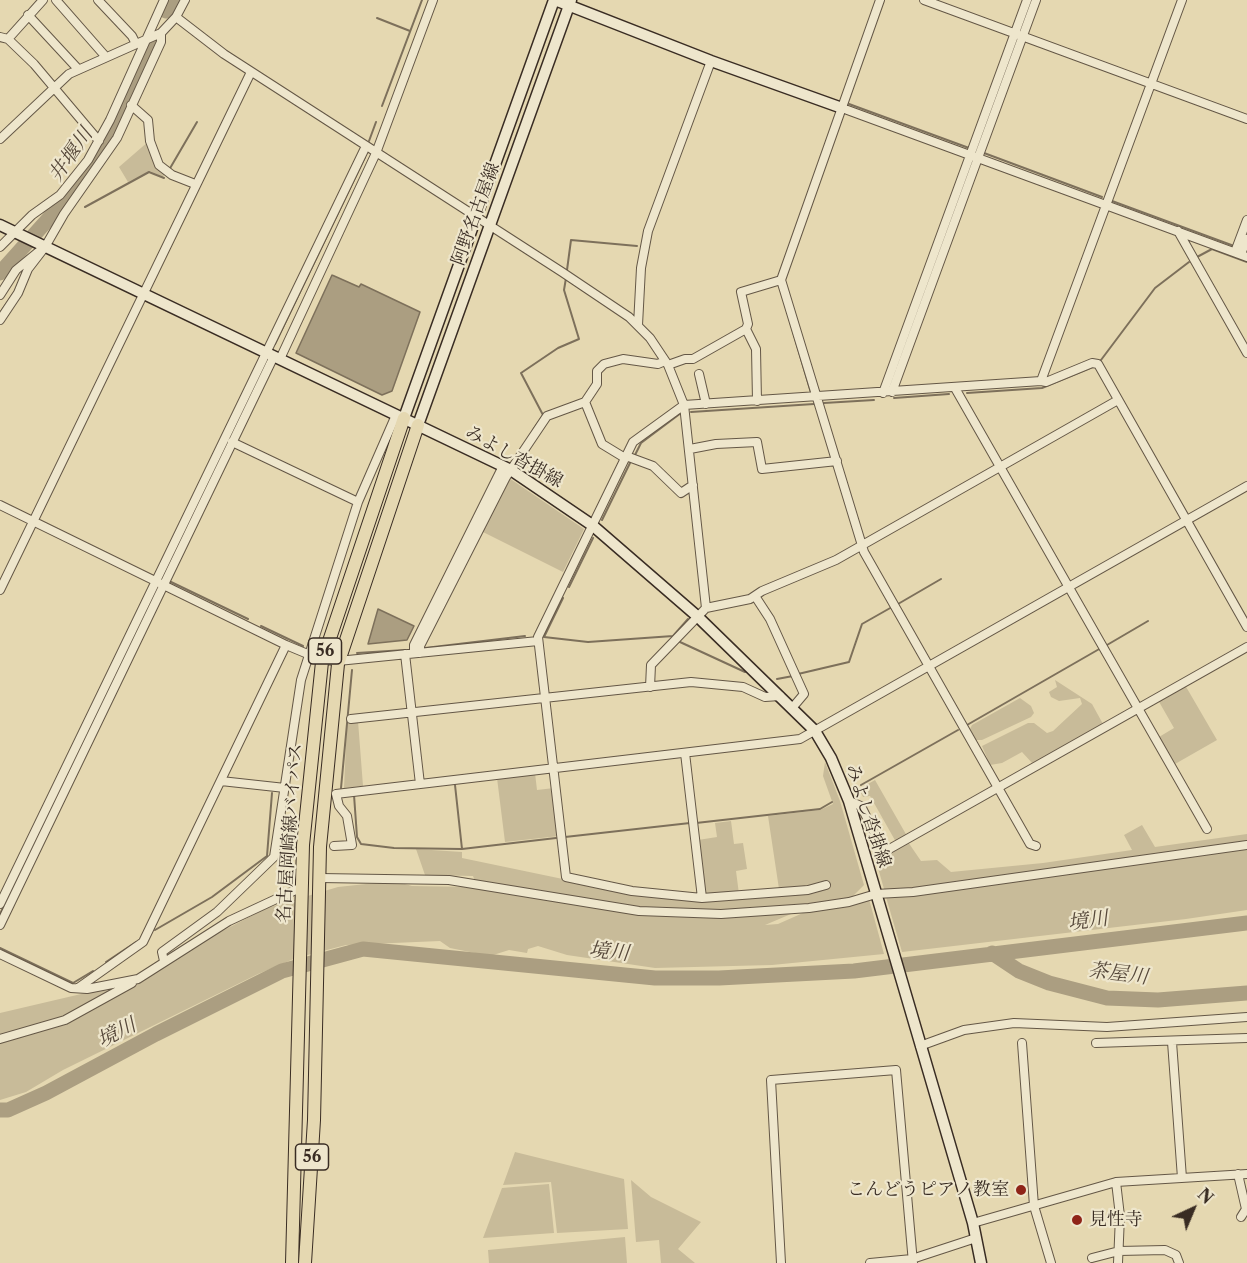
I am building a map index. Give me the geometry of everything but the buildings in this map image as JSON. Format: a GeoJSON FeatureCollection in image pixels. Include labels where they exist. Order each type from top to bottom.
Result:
{"type":"FeatureCollection","features":[{"type":"Feature","properties":{"kind":"main road"},"geometry":{"type":"LineString","coordinates":[[555,0],[570,3],[711,61],[842,108]]}},
{"type":"Feature","properties":{"kind":"main road","name":"阿野名古屋線"},"geometry":{"type":"LineString","coordinates":[[400,416],[555,0]]}},
{"type":"Feature","properties":{"kind":"main road","name":"阿野名古屋線"},"geometry":{"type":"LineString","coordinates":[[418,425],[570,3]]}},
{"type":"Feature","properties":{"kind":"main road"},"geometry":{"type":"LineString","coordinates":[[0,225],[418,425]]}},
{"type":"Feature","properties":{"kind":"main road","name":"名古屋岡崎線バイパス"},"geometry":{"type":"LineString","coordinates":[[292,1263],[303,845],[322,660],[400,416]]}},
{"type":"Feature","properties":{"kind":"main road","name":"名古屋岡崎線バイパス"},"geometry":{"type":"LineString","coordinates":[[305,1263],[316,1051],[320,847],[338,661],[418,425]]}},
{"type":"Feature","properties":{"kind":"main road","name":"みよし沓掛線"},"geometry":{"type":"LineString","coordinates":[[418,425],[507,468],[592,525],[697,616],[782,696],[815,731],[831,758],[849,801],[972,1223],[981,1263]]}},
{"type":"Feature","properties":{"kind":"street"},"geometry":{"type":"LineString","coordinates":[[43,0],[4,38],[15,43],[99,141]]}},
{"type":"Feature","properties":{"kind":"street"},"geometry":{"type":"LineString","coordinates":[[57,0],[106,57]]}},
{"type":"Feature","properties":{"kind":"street"},"geometry":{"type":"LineString","coordinates":[[98,0],[132,36],[136,44]]}},
{"type":"Feature","properties":{"kind":"street"},"geometry":{"type":"LineString","coordinates":[[0,247],[60,195],[82,168],[99,141],[164,0]]}},
{"type":"Feature","properties":{"kind":"street"},"geometry":{"type":"LineString","coordinates":[[0,140],[54,88],[78,69],[161,33],[176,17],[185,0]]}},
{"type":"Feature","properties":{"kind":"street"},"geometry":{"type":"LineString","coordinates":[[0,904],[376,153],[433,0]]}},
{"type":"Feature","properties":{"kind":"street"},"geometry":{"type":"LineString","coordinates":[[880,0],[781,280],[862,544],[1030,844],[1036,846]]}},
{"type":"Feature","properties":{"kind":"street"},"geometry":{"type":"LineString","coordinates":[[924,0],[1247,119]]}},
{"type":"Feature","properties":{"kind":"street"},"geometry":{"type":"LineString","coordinates":[[1019,34],[1027,0]]}},
{"type":"Feature","properties":{"kind":"street"},"geometry":{"type":"LineString","coordinates":[[887,392],[1019,34],[1036,0]]}},
{"type":"Feature","properties":{"kind":"street"},"geometry":{"type":"LineString","coordinates":[[1041,381],[1182,0]]}},
{"type":"Feature","properties":{"kind":"street"},"geometry":{"type":"LineString","coordinates":[[28,15],[78,69]]}},
{"type":"Feature","properties":{"kind":"street"},"geometry":{"type":"LineString","coordinates":[[176,17],[251,72],[562,272],[638,325],[666,363],[684,405],[706,608]]}},
{"type":"Feature","properties":{"kind":"street"},"geometry":{"type":"LineString","coordinates":[[0,320],[18,293],[23,276],[112,148],[160,42],[161,33]]}},
{"type":"Feature","properties":{"kind":"street"},"geometry":{"type":"LineString","coordinates":[[638,325],[641,268],[648,231],[711,61]]}},
{"type":"Feature","properties":{"kind":"street"},"geometry":{"type":"LineString","coordinates":[[0,590],[142,292],[251,72]]}},
{"type":"Feature","properties":{"kind":"street"},"geometry":{"type":"LineString","coordinates":[[131,105],[148,120],[150,141],[159,165],[172,175],[195,184]]}},
{"type":"Feature","properties":{"kind":"street"},"geometry":{"type":"LineString","coordinates":[[842,108],[1241,254]]}},
{"type":"Feature","properties":{"kind":"street"},"geometry":{"type":"LineString","coordinates":[[0,925],[160,583],[273,356],[366,146]]}},
{"type":"Feature","properties":{"kind":"street"},"geometry":{"type":"LineString","coordinates":[[1241,254],[1247,220]]}},
{"type":"Feature","properties":{"kind":"street"},"geometry":{"type":"LineString","coordinates":[[1178,231],[1247,353]]}},
{"type":"Feature","properties":{"kind":"street"},"geometry":{"type":"LineString","coordinates":[[1241,254],[1247,239]]}},
{"type":"Feature","properties":{"kind":"street"},"geometry":{"type":"LineString","coordinates":[[0,295],[16,270],[44,246]]}},
{"type":"Feature","properties":{"kind":"street"},"geometry":{"type":"LineString","coordinates":[[420,784],[411,713],[414,645],[507,468],[547,416],[585,402],[597,384],[597,371],[604,364],[623,359],[658,364],[693,359],[746,329],[748,324],[741,292],[781,280]]}},
{"type":"Feature","properties":{"kind":"street"},"geometry":{"type":"LineString","coordinates":[[746,329],[756,348],[757,401]]}},
{"type":"Feature","properties":{"kind":"street"},"geometry":{"type":"LineString","coordinates":[[826,885],[822,888],[797,891],[702,898],[632,891],[566,877],[538,641],[633,442],[684,405],[1046,382],[1092,363],[1098,364],[1247,627]]}},
{"type":"Feature","properties":{"kind":"street"},"geometry":{"type":"LineString","coordinates":[[699,374],[706,404]]}},
{"type":"Feature","properties":{"kind":"street"},"geometry":{"type":"LineString","coordinates":[[955,388],[1207,829]]}},
{"type":"Feature","properties":{"kind":"street"},"geometry":{"type":"LineString","coordinates":[[650,687],[651,665],[706,608],[755,596],[836,560],[1118,400]]}},
{"type":"Feature","properties":{"kind":"street"},"geometry":{"type":"LineString","coordinates":[[585,402],[602,444],[626,457],[653,466],[681,493],[693,485]]}},
{"type":"Feature","properties":{"kind":"street"},"geometry":{"type":"LineString","coordinates":[[164,961],[162,952],[217,912],[274,857],[301,680],[358,502],[400,416]]}},
{"type":"Feature","properties":{"kind":"street"},"geometry":{"type":"LineString","coordinates":[[232,442],[358,502]]}},
{"type":"Feature","properties":{"kind":"street"},"geometry":{"type":"LineString","coordinates":[[690,449],[716,444],[756,442],[762,469],[837,460]]}},
{"type":"Feature","properties":{"kind":"street"},"geometry":{"type":"LineString","coordinates":[[334,846],[352,845],[347,816],[339,806],[336,794],[800,739],[1247,486]]}},
{"type":"Feature","properties":{"kind":"street"},"geometry":{"type":"LineString","coordinates":[[0,505],[286,645],[322,660],[338,661],[538,641]]}},
{"type":"Feature","properties":{"kind":"street"},"geometry":{"type":"LineString","coordinates":[[755,596],[770,619],[804,694],[793,707]]}},
{"type":"Feature","properties":{"kind":"street"},"geometry":{"type":"LineString","coordinates":[[78,988],[143,942],[286,645]]}},
{"type":"Feature","properties":{"kind":"street"},"geometry":{"type":"LineString","coordinates":[[849,801],[861,806],[884,852],[1247,647]]}},
{"type":"Feature","properties":{"kind":"street"},"geometry":{"type":"LineString","coordinates":[[351,719],[691,681],[743,687],[765,697],[782,696]]}},
{"type":"Feature","properties":{"kind":"street"},"geometry":{"type":"LineString","coordinates":[[685,753],[702,898]]}},
{"type":"Feature","properties":{"kind":"street"},"geometry":{"type":"LineString","coordinates":[[221,781],[285,788]]}},
{"type":"Feature","properties":{"kind":"street"},"geometry":{"type":"LineString","coordinates":[[276,844],[292,845]]}},
{"type":"Feature","properties":{"kind":"street"},"geometry":{"type":"LineString","coordinates":[[320,879],[449,880],[544,893],[601,906],[657,912],[721,914],[783,910],[849,902],[876,894],[913,892],[1247,845]]}},
{"type":"Feature","properties":{"kind":"street"},"geometry":{"type":"LineString","coordinates":[[0,1039],[64,1020],[138,979],[229,921],[302,891]]}},
{"type":"Feature","properties":{"kind":"street"},"geometry":{"type":"LineString","coordinates":[[0,954],[72,988],[87,989],[138,979]]}},
{"type":"Feature","properties":{"kind":"street"},"geometry":{"type":"LineString","coordinates":[[919,1042],[964,1030],[1014,1023],[1107,1027],[1247,1017]]}},
{"type":"Feature","properties":{"kind":"street"},"geometry":{"type":"LineString","coordinates":[[1096,1043],[1247,1038]]}},
{"type":"Feature","properties":{"kind":"street"},"geometry":{"type":"LineString","coordinates":[[1172,1042],[1182,1178]]}},
{"type":"Feature","properties":{"kind":"street"},"geometry":{"type":"LineString","coordinates":[[1022,1043],[1034,1206],[1052,1263]]}},
{"type":"Feature","properties":{"kind":"street"},"geometry":{"type":"LineString","coordinates":[[782,1263],[771,1080],[896,1070],[913,1261]]}},
{"type":"Feature","properties":{"kind":"street"},"geometry":{"type":"LineString","coordinates":[[972,1223],[1116,1182],[1243,1174],[1246,1209],[1241,1217]]}},
{"type":"Feature","properties":{"kind":"street"},"geometry":{"type":"LineString","coordinates":[[1116,1182],[1120,1216],[1118,1263]]}},
{"type":"Feature","properties":{"kind":"street"},"geometry":{"type":"LineString","coordinates":[[870,1263],[913,1261],[976,1238]]}},
{"type":"Feature","properties":{"kind":"street"},"geometry":{"type":"LineString","coordinates":[[1092,1258],[1119,1251],[1165,1250],[1176,1255],[1179,1263]]}},
{"type":"Feature","properties":{"kind":"shaded area"},"geometry":{"type":"Polygon","coordinates":[[[149,141],[158,168],[165,173],[163,177],[150,171],[128,182],[119,167],[149,141]]]}},
{"type":"Feature","properties":{"kind":"shaded area"},"geometry":{"type":"Polygon","coordinates":[[[332,275],[359,287],[361,284],[420,312],[392,391],[382,395],[296,353],[332,275]]]}},
{"type":"Feature","properties":{"kind":"shaded area"},"geometry":{"type":"Polygon","coordinates":[[[509,478],[584,529],[563,572],[481,531],[509,478]]]}},
{"type":"Feature","properties":{"kind":"shaded area"},"geometry":{"type":"Polygon","coordinates":[[[378,609],[414,626],[407,640],[368,644],[378,609]]]}},
{"type":"Feature","properties":{"kind":"shaded area"},"geometry":{"type":"Polygon","coordinates":[[[1055,680],[1092,704],[1103,724],[1033,764],[1022,752],[1002,763],[990,765],[982,746],[1028,723],[1034,723],[1047,733],[1053,731],[1082,704],[1080,698],[1059,701],[1051,697],[1049,692],[1057,687],[1055,680]]]}},
{"type":"Feature","properties":{"kind":"shaded area"},"geometry":{"type":"Polygon","coordinates":[[[1185,685],[1217,740],[1175,764],[1159,737],[1174,728],[1158,700],[1185,685]]]}},
{"type":"Feature","properties":{"kind":"shaded area"},"geometry":{"type":"Polygon","coordinates":[[[1020,698],[1031,706],[1034,713],[1031,717],[982,740],[976,740],[970,729],[972,725],[1020,698]]]}},
{"type":"Feature","properties":{"kind":"shaded area"},"geometry":{"type":"Polygon","coordinates":[[[358,721],[363,786],[344,788],[347,722],[358,721]]]}},
{"type":"Feature","properties":{"kind":"shaded area"},"geometry":{"type":"Polygon","coordinates":[[[825,762],[840,801],[864,885],[853,896],[839,901],[751,910],[655,910],[475,881],[473,876],[425,875],[416,849],[462,852],[462,858],[630,893],[703,900],[821,886],[779,889],[768,816],[820,810],[833,804],[823,776],[825,762]]]}},
{"type":"Feature","properties":{"kind":"shaded area"},"geometry":{"type":"Polygon","coordinates":[[[535,773],[537,790],[554,788],[559,836],[505,842],[497,778],[535,773]]]}},
{"type":"Feature","properties":{"kind":"shaded area"},"geometry":{"type":"Polygon","coordinates":[[[875,780],[907,836],[896,842],[870,796],[863,797],[859,789],[875,780]]]}},
{"type":"Feature","properties":{"kind":"shaded area"},"geometry":{"type":"Polygon","coordinates":[[[731,821],[734,844],[743,843],[747,869],[736,871],[739,894],[708,895],[704,893],[698,840],[717,837],[715,823],[731,821]]]}},
{"type":"Feature","properties":{"kind":"shaded area"},"geometry":{"type":"Polygon","coordinates":[[[1142,825],[1155,847],[1247,834],[1247,844],[916,889],[884,889],[876,861],[908,842],[921,861],[937,860],[951,872],[1043,863],[1132,850],[1124,835],[1142,825]]]}},
{"type":"Feature","properties":{"kind":"shaded area"},"geometry":{"type":"Polygon","coordinates":[[[1247,849],[1247,910],[1186,919],[902,952],[886,897],[1247,849]]]}},
{"type":"Feature","properties":{"kind":"shaded area"},"geometry":{"type":"Polygon","coordinates":[[[394,881],[412,886],[475,887],[640,914],[749,916],[798,911],[765,925],[778,924],[812,909],[869,899],[884,954],[772,965],[655,968],[567,955],[538,946],[528,949],[527,953],[509,950],[490,956],[450,948],[440,941],[346,945],[296,958],[258,974],[63,1070],[26,1092],[0,1100],[0,1042],[61,1024],[195,945],[267,908],[338,887],[394,881]]]}},
{"type":"Feature","properties":{"kind":"shaded area"},"geometry":{"type":"Polygon","coordinates":[[[128,983],[63,1018],[0,1036],[0,1013],[128,983]]]}},
{"type":"Feature","properties":{"kind":"shaded area"},"geometry":{"type":"Polygon","coordinates":[[[515,1152],[624,1179],[628,1229],[557,1233],[551,1182],[503,1185],[515,1152]]]}},
{"type":"Feature","properties":{"kind":"shaded area"},"geometry":{"type":"Polygon","coordinates":[[[631,1180],[651,1197],[701,1222],[678,1249],[695,1263],[661,1263],[659,1240],[636,1242],[631,1180]]]}},
{"type":"Feature","properties":{"kind":"shaded area"},"geometry":{"type":"Polygon","coordinates":[[[549,1184],[554,1233],[483,1238],[502,1188],[549,1184]]]}},
{"type":"Feature","properties":{"kind":"shaded area"},"geometry":{"type":"Polygon","coordinates":[[[625,1237],[627,1263],[489,1263],[488,1250],[625,1237]]]}},
{"type":"Feature","properties":{"kind":"waterway","name":"井堰川"},"geometry":{"type":"LineString","coordinates":[[166,11],[172,0]]}},
{"type":"Feature","properties":{"kind":"waterway"},"geometry":{"type":"LineString","coordinates":[[382,106],[422,0]]}},
{"type":"Feature","properties":{"kind":"waterway"},"geometry":{"type":"LineString","coordinates":[[377,18],[410,31]]}},
{"type":"Feature","properties":{"kind":"waterway","name":"井堰川"},"geometry":{"type":"LineString","coordinates":[[0,273],[77,187],[108,140],[151,46]]}},
{"type":"Feature","properties":{"kind":"waterway"},"geometry":{"type":"LineString","coordinates":[[976,153],[1003,78]]}},
{"type":"Feature","properties":{"kind":"waterway"},"geometry":{"type":"LineString","coordinates":[[849,104],[969,148]]}},
{"type":"Feature","properties":{"kind":"waterway"},"geometry":{"type":"LineString","coordinates":[[169,170],[197,122]]}},
{"type":"Feature","properties":{"kind":"waterway"},"geometry":{"type":"LineString","coordinates":[[369,141],[376,122]]}},
{"type":"Feature","properties":{"kind":"waterway"},"geometry":{"type":"LineString","coordinates":[[984,153],[1102,197]]}},
{"type":"Feature","properties":{"kind":"waterway"},"geometry":{"type":"LineString","coordinates":[[275,344],[365,157]]}},
{"type":"Feature","properties":{"kind":"waterway"},"geometry":{"type":"LineString","coordinates":[[889,387],[972,163]]}},
{"type":"Feature","properties":{"kind":"waterway"},"geometry":{"type":"LineString","coordinates":[[85,207],[149,172],[164,178]]}},
{"type":"Feature","properties":{"kind":"waterway"},"geometry":{"type":"LineString","coordinates":[[1112,201],[1234,246]]}},
{"type":"Feature","properties":{"kind":"waterway"},"geometry":{"type":"LineString","coordinates":[[567,270],[571,240],[637,246]]}},
{"type":"Feature","properties":{"kind":"waterway"},"geometry":{"type":"LineString","coordinates":[[1197,257],[1212,249],[1247,262]]}},
{"type":"Feature","properties":{"kind":"waterway"},"geometry":{"type":"LineString","coordinates":[[1101,360],[1155,288],[1189,262]]}},
{"type":"Feature","properties":{"kind":"waterway"},"geometry":{"type":"LineString","coordinates":[[533,430],[543,415],[521,373],[558,348],[579,339],[564,290],[566,278]]}},
{"type":"Feature","properties":{"kind":"waterway"},"geometry":{"type":"LineString","coordinates":[[0,313],[15,291]]}},
{"type":"Feature","properties":{"kind":"waterway"},"geometry":{"type":"LineString","coordinates":[[789,318],[811,393]]}},
{"type":"Feature","properties":{"kind":"waterway"},"geometry":{"type":"LineString","coordinates":[[967,393],[1042,388],[1093,367]]}},
{"type":"Feature","properties":{"kind":"waterway"},"geometry":{"type":"LineString","coordinates":[[894,398],[949,394]]}},
{"type":"Feature","properties":{"kind":"waterway"},"geometry":{"type":"LineString","coordinates":[[824,403],[874,400]]}},
{"type":"Feature","properties":{"kind":"waterway"},"geometry":{"type":"LineString","coordinates":[[691,412],[814,404]]}},
{"type":"Feature","properties":{"kind":"waterway"},"geometry":{"type":"LineString","coordinates":[[635,455],[641,443],[681,413]]}},
{"type":"Feature","properties":{"kind":"waterway"},"geometry":{"type":"LineString","coordinates":[[162,578],[225,446]]}},
{"type":"Feature","properties":{"kind":"waterway"},"geometry":{"type":"LineString","coordinates":[[602,520],[630,463]]}},
{"type":"Feature","properties":{"kind":"waterway"},"geometry":{"type":"LineString","coordinates":[[569,587],[593,538]]}},
{"type":"Feature","properties":{"kind":"waterway"},"geometry":{"type":"LineString","coordinates":[[898,604],[941,579]]}},
{"type":"Feature","properties":{"kind":"waterway"},"geometry":{"type":"LineString","coordinates":[[169,581],[248,619]]}},
{"type":"Feature","properties":{"kind":"waterway"},"geometry":{"type":"LineString","coordinates":[[0,914],[157,588]]}},
{"type":"Feature","properties":{"kind":"waterway"},"geometry":{"type":"LineString","coordinates":[[563,598],[544,637],[588,642],[673,636],[688,619]]}},
{"type":"Feature","properties":{"kind":"waterway"},"geometry":{"type":"LineString","coordinates":[[798,674],[849,662],[862,624],[892,607]]}},
{"type":"Feature","properties":{"kind":"waterway"},"geometry":{"type":"LineString","coordinates":[[1107,645],[1148,621]]}},
{"type":"Feature","properties":{"kind":"waterway"},"geometry":{"type":"LineString","coordinates":[[261,626],[303,646]]}},
{"type":"Feature","properties":{"kind":"waterway"},"geometry":{"type":"LineString","coordinates":[[425,648],[525,636]]}},
{"type":"Feature","properties":{"kind":"waterway"},"geometry":{"type":"LineString","coordinates":[[680,642],[745,672]]}},
{"type":"Feature","properties":{"kind":"waterway"},"geometry":{"type":"LineString","coordinates":[[967,725],[1101,648]]}},
{"type":"Feature","properties":{"kind":"waterway"},"geometry":{"type":"LineString","coordinates":[[357,653],[405,650]]}},
{"type":"Feature","properties":{"kind":"waterway"},"geometry":{"type":"LineString","coordinates":[[341,788],[352,670]]}},
{"type":"Feature","properties":{"kind":"waterway"},"geometry":{"type":"LineString","coordinates":[[777,679],[793,676]]}},
{"type":"Feature","properties":{"kind":"waterway"},"geometry":{"type":"LineString","coordinates":[[861,785],[958,730]]}},
{"type":"Feature","properties":{"kind":"waterway"},"geometry":{"type":"LineString","coordinates":[[455,785],[462,849]]}},
{"type":"Feature","properties":{"kind":"waterway"},"geometry":{"type":"LineString","coordinates":[[155,930],[212,897],[267,856],[272,793]]}},
{"type":"Feature","properties":{"kind":"waterway"},"geometry":{"type":"LineString","coordinates":[[354,795],[357,837],[361,844],[394,848],[462,849],[556,838]]}},
{"type":"Feature","properties":{"kind":"waterway"},"geometry":{"type":"LineString","coordinates":[[696,823],[820,809],[832,802]]}},
{"type":"Feature","properties":{"kind":"waterway"},"geometry":{"type":"LineString","coordinates":[[565,837],[690,823]]}},
{"type":"Feature","properties":{"kind":"waterway","name":"境川"},"geometry":{"type":"LineString","coordinates":[[0,1110],[8,1110],[46,1093],[156,1034],[282,971],[363,949],[655,978],[719,978],[854,971],[1247,923]]}},
{"type":"Feature","properties":{"kind":"waterway"},"geometry":{"type":"LineString","coordinates":[[106,962],[136,942]]}},
{"type":"Feature","properties":{"kind":"waterway"},"geometry":{"type":"LineString","coordinates":[[0,948],[73,983],[93,971]]}},
{"type":"Feature","properties":{"kind":"waterway","name":"茶屋川"},"geometry":{"type":"LineString","coordinates":[[992,953],[1019,971],[1049,983],[1107,998],[1158,1000],[1247,993]]}},
{"type":"Feature","properties":{"kind":"place","name":"こんどうピアノ教室"},"geometry":{"type":"Point","coordinates":[1021,1190]}},
{"type":"Feature","properties":{"kind":"place","name":"見性寺"},"geometry":{"type":"Point","coordinates":[1077,1220]}}]}
